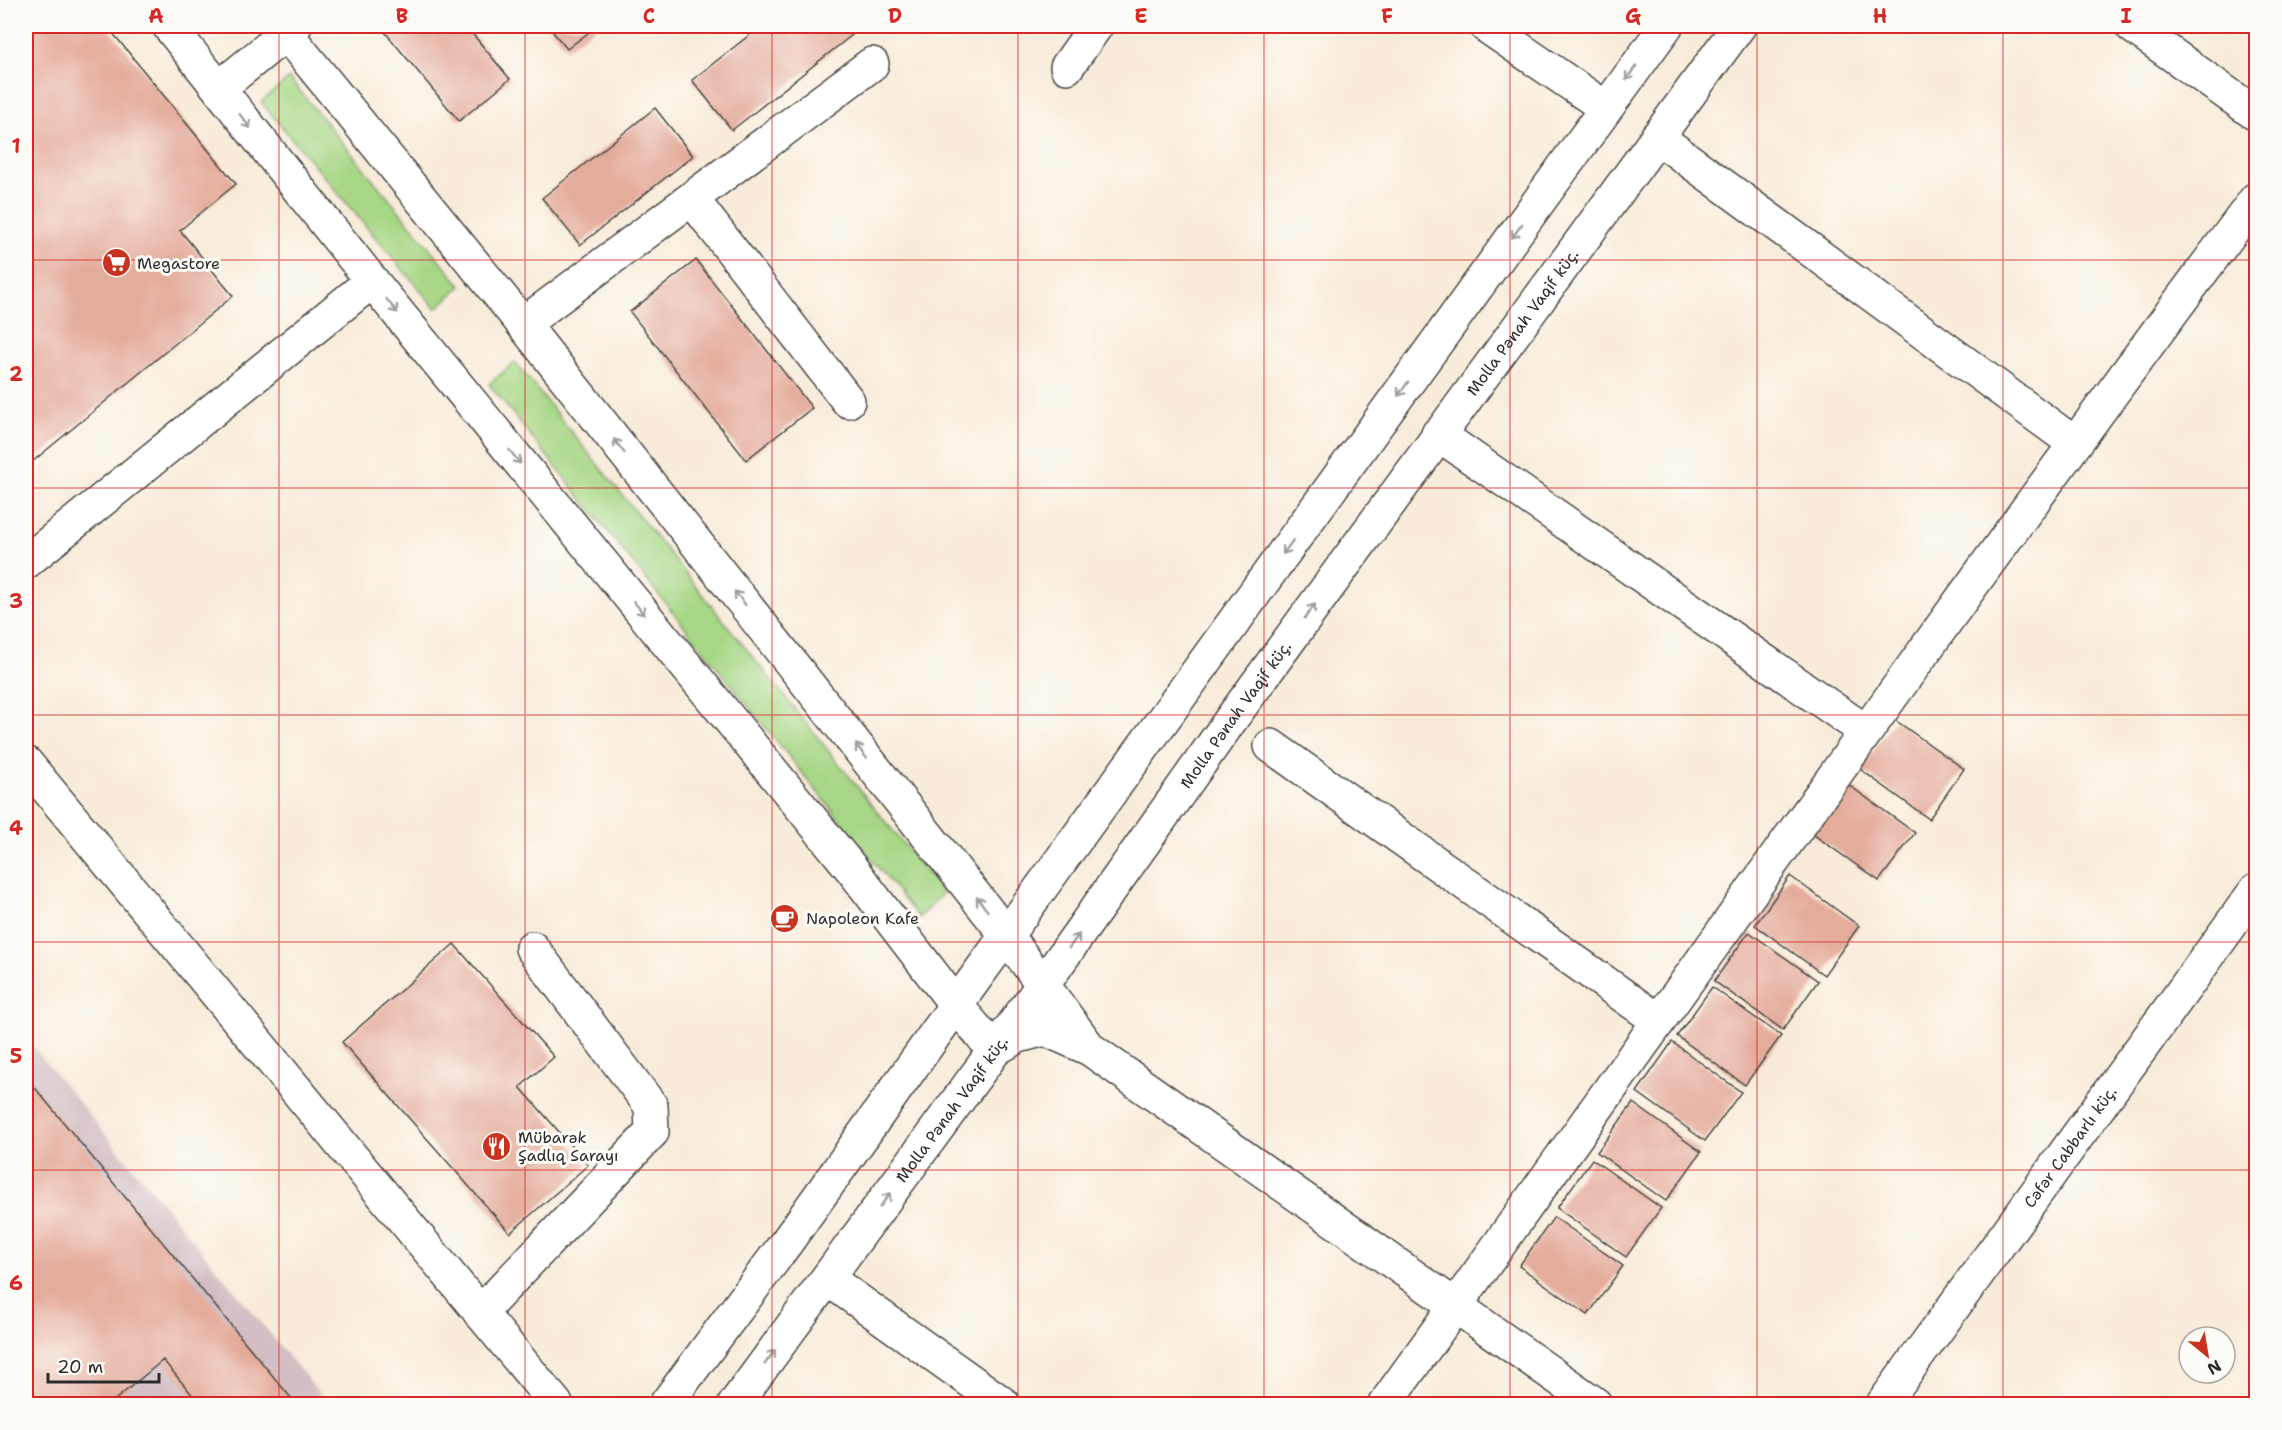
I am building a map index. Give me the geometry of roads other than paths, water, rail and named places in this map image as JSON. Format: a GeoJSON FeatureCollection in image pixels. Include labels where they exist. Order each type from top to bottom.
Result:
{"type":"FeatureCollection","features":[{"type":"Feature","properties":{"kind":"street"},"geometry":{"type":"LineString","coordinates":[[169,26],[372,281],[850,868],[956,1005],[994,1050],[1018,1036],[1045,1029],[1090,1049],[1595,1404]]}},
{"type":"Feature","properties":{"kind":"street"},"geometry":{"type":"LineString","coordinates":[[1067,67],[1096,26]]}},
{"type":"Feature","properties":{"kind":"street"},"geometry":{"type":"LineString","coordinates":[[1486,26],[1606,108]]}},
{"type":"Feature","properties":{"kind":"street"},"geometry":{"type":"LineString","coordinates":[[666,1404],[786,1243],[1666,26]]}},
{"type":"Feature","properties":{"kind":"street","name":"Molla Pənah Vaqif küç."},"geometry":{"type":"LineString","coordinates":[[735,1404],[1044,983],[1438,434],[1739,26]]}},
{"type":"Feature","properties":{"kind":"street"},"geometry":{"type":"LineString","coordinates":[[2132,26],[2256,114]]}},
{"type":"Feature","properties":{"kind":"street"},"geometry":{"type":"LineString","coordinates":[[219,87],[287,28],[1044,983],[1090,1049]]}},
{"type":"Feature","properties":{"kind":"street"},"geometry":{"type":"LineString","coordinates":[[522,324],[872,64]]}},
{"type":"Feature","properties":{"kind":"street"},"geometry":{"type":"LineString","coordinates":[[1657,137],[2074,443]]}},
{"type":"Feature","properties":{"kind":"street"},"geometry":{"type":"LineString","coordinates":[[692,199],[848,401]]}},
{"type":"Feature","properties":{"kind":"street"},"geometry":{"type":"LineString","coordinates":[[1385,1404],[1865,731],[2074,443],[2256,199]]}},
{"type":"Feature","properties":{"kind":"street"},"geometry":{"type":"LineString","coordinates":[[26,562],[372,281]]}},
{"type":"Feature","properties":{"kind":"street"},"geometry":{"type":"LineString","coordinates":[[1438,434],[1865,731]]}},
{"type":"Feature","properties":{"kind":"street"},"geometry":{"type":"LineString","coordinates":[[1271,746],[1659,1021]]}},
{"type":"Feature","properties":{"kind":"street"},"geometry":{"type":"LineString","coordinates":[[26,763],[556,1404]]}},
{"type":"Feature","properties":{"kind":"street","name":"Cəfər Cabbarlı küç."},"geometry":{"type":"LineString","coordinates":[[1883,1404],[2256,890]]}},
{"type":"Feature","properties":{"kind":"street"},"geometry":{"type":"LineString","coordinates":[[480,1312],[652,1132],[651,1106],[532,948]]}},
{"type":"Feature","properties":{"kind":"street"},"geometry":{"type":"LineString","coordinates":[[828,1280],[1003,1404]]}},
{"type":"Feature","properties":{"kind":"place","name":"Megastore"},"geometry":{"type":"Point","coordinates":[116,263]}},
{"type":"Feature","properties":{"kind":"place","name":"Napoleon Kafe"},"geometry":{"type":"Point","coordinates":[785,918]}},
{"type":"Feature","properties":{"kind":"place","name":"Mübarək Şadlıq Sarayı"},"geometry":{"type":"Point","coordinates":[497,1146]}}]}
